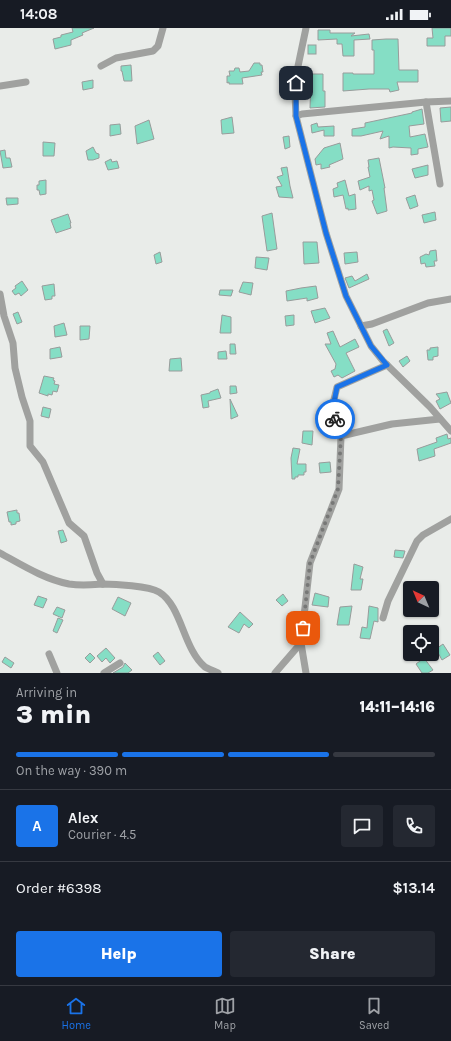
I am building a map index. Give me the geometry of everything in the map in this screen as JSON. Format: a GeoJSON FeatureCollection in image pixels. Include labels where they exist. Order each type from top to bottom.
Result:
{"type":"FeatureCollection","features":[{"type":"Feature","properties":{"kind":"street"},"geometry":{"type":"LineString","coordinates":[[101,66],[116,58],[153,51],[158,46],[163,28]]}},
{"type":"Feature","properties":{"kind":"street"},"geometry":{"type":"LineString","coordinates":[[306,28],[297,71],[295,94],[296,116],[326,233],[346,296],[371,346],[387,365],[430,406],[451,431]]}},
{"type":"Feature","properties":{"kind":"street"},"geometry":{"type":"LineString","coordinates":[[0,86],[26,82]]}},
{"type":"Feature","properties":{"kind":"street"},"geometry":{"type":"LineString","coordinates":[[296,116],[302,114],[451,101]]}},
{"type":"Feature","properties":{"kind":"street"},"geometry":{"type":"LineString","coordinates":[[426,102],[440,184]]}},
{"type":"Feature","properties":{"kind":"street"},"geometry":{"type":"LineString","coordinates":[[0,294],[2,316],[14,343],[15,368],[30,421],[30,446],[43,462],[69,523],[84,536],[97,573],[103,584]]}},
{"type":"Feature","properties":{"kind":"street"},"geometry":{"type":"LineString","coordinates":[[361,326],[372,324],[428,303],[451,299]]}},
{"type":"Feature","properties":{"kind":"street"},"geometry":{"type":"LineString","coordinates":[[306,673],[301,643],[310,563],[338,489],[341,436],[332,412],[337,387],[387,365]]}},
{"type":"Feature","properties":{"kind":"street"},"geometry":{"type":"LineString","coordinates":[[341,436],[392,424],[440,419]]}},
{"type":"Feature","properties":{"kind":"street"},"geometry":{"type":"LineString","coordinates":[[383,618],[388,601],[417,541],[423,535],[451,519]]}},
{"type":"Feature","properties":{"kind":"street"},"geometry":{"type":"LineString","coordinates":[[0,554],[44,576],[69,584],[92,586],[103,584],[149,588],[159,593],[170,602],[185,636],[195,654],[205,667],[218,673]]}},
{"type":"Feature","properties":{"kind":"street"},"geometry":{"type":"LineString","coordinates":[[276,673],[301,643]]}},
{"type":"Feature","properties":{"kind":"street"},"geometry":{"type":"LineString","coordinates":[[49,654],[57,673]]}},
{"type":"Feature","properties":{"kind":"street"},"geometry":{"type":"LineString","coordinates":[[104,673],[120,663]]}},
{"type":"Feature","properties":{"kind":"building"},"geometry":{"type":"Polygon","coordinates":[[[72,28],[94,28],[71,40],[71,45],[55,49],[53,39],[73,32],[72,28]]]}},
{"type":"Feature","properties":{"kind":"building"},"geometry":{"type":"Polygon","coordinates":[[[432,28],[451,28],[451,36],[445,36],[445,46],[427,46],[427,38],[433,38],[432,28]]]}},
{"type":"Feature","properties":{"kind":"building"},"geometry":{"type":"Polygon","coordinates":[[[318,30],[330,30],[330,33],[355,33],[351,36],[369,34],[370,39],[354,40],[354,56],[343,56],[342,44],[337,44],[337,39],[318,40],[318,30]]]}},
{"type":"Feature","properties":{"kind":"building"},"geometry":{"type":"Polygon","coordinates":[[[398,39],[399,70],[418,70],[418,82],[397,82],[399,90],[390,92],[389,89],[343,91],[343,73],[374,74],[374,50],[372,50],[372,40],[398,39]]]}},
{"type":"Feature","properties":{"kind":"building"},"geometry":{"type":"Polygon","coordinates":[[[308,45],[316,45],[316,54],[308,54],[308,45]]]}},
{"type":"Feature","properties":{"kind":"building"},"geometry":{"type":"Polygon","coordinates":[[[254,63],[260,63],[260,65],[262,65],[262,75],[242,78],[243,84],[227,83],[227,76],[230,76],[229,71],[234,71],[235,68],[239,68],[240,72],[249,71],[254,63]]]}},
{"type":"Feature","properties":{"kind":"building"},"geometry":{"type":"Polygon","coordinates":[[[131,65],[132,81],[124,81],[121,66],[131,65]]]}},
{"type":"Feature","properties":{"kind":"building"},"geometry":{"type":"Polygon","coordinates":[[[311,74],[323,74],[325,107],[310,108],[311,74]]]}},
{"type":"Feature","properties":{"kind":"building"},"geometry":{"type":"Polygon","coordinates":[[[93,80],[93,88],[83,90],[82,82],[93,80]]]}},
{"type":"Feature","properties":{"kind":"building"},"geometry":{"type":"Polygon","coordinates":[[[451,107],[451,121],[441,122],[440,108],[451,107]]]}},
{"type":"Feature","properties":{"kind":"building"},"geometry":{"type":"Polygon","coordinates":[[[422,109],[424,124],[409,126],[410,137],[425,134],[428,147],[418,149],[418,154],[411,155],[411,148],[389,148],[389,136],[380,139],[383,131],[361,136],[352,136],[352,129],[365,127],[365,123],[412,113],[422,109]]]}},
{"type":"Feature","properties":{"kind":"building"},"geometry":{"type":"Polygon","coordinates":[[[232,117],[234,133],[222,134],[221,120],[232,117]]]}},
{"type":"Feature","properties":{"kind":"building"},"geometry":{"type":"Polygon","coordinates":[[[149,120],[154,139],[137,144],[135,126],[149,120]]]}},
{"type":"Feature","properties":{"kind":"building"},"geometry":{"type":"Polygon","coordinates":[[[317,123],[318,127],[334,126],[334,136],[324,136],[324,130],[312,133],[311,125],[317,123]]]}},
{"type":"Feature","properties":{"kind":"building"},"geometry":{"type":"Polygon","coordinates":[[[120,124],[121,134],[110,136],[110,125],[120,124]]]}},
{"type":"Feature","properties":{"kind":"building"},"geometry":{"type":"Polygon","coordinates":[[[289,136],[290,147],[285,149],[283,137],[289,136]]]}},
{"type":"Feature","properties":{"kind":"building"},"geometry":{"type":"Polygon","coordinates":[[[43,142],[55,143],[54,156],[43,156],[43,142]]]}},
{"type":"Feature","properties":{"kind":"building"},"geometry":{"type":"Polygon","coordinates":[[[340,143],[343,159],[329,165],[330,167],[321,169],[321,164],[316,165],[315,159],[324,148],[340,143]]]}},
{"type":"Feature","properties":{"kind":"building"},"geometry":{"type":"Polygon","coordinates":[[[93,147],[96,153],[99,154],[99,158],[88,160],[86,151],[93,147]]]}},
{"type":"Feature","properties":{"kind":"building"},"geometry":{"type":"Polygon","coordinates":[[[5,150],[6,158],[10,158],[12,167],[3,168],[0,151],[5,150]]]}},
{"type":"Feature","properties":{"kind":"building"},"geometry":{"type":"Polygon","coordinates":[[[379,158],[385,188],[387,211],[377,214],[372,201],[374,200],[372,190],[369,191],[369,186],[360,190],[358,181],[370,177],[368,160],[379,158]]]}},
{"type":"Feature","properties":{"kind":"building"},"geometry":{"type":"Polygon","coordinates":[[[111,159],[112,162],[117,161],[119,168],[108,170],[105,162],[111,159]]]}},
{"type":"Feature","properties":{"kind":"building"},"geometry":{"type":"Polygon","coordinates":[[[428,165],[428,175],[415,178],[412,169],[428,165]]]}},
{"type":"Feature","properties":{"kind":"building"},"geometry":{"type":"Polygon","coordinates":[[[287,167],[293,198],[279,197],[276,187],[282,186],[277,177],[283,175],[281,168],[287,167]]]}},
{"type":"Feature","properties":{"kind":"building"},"geometry":{"type":"Polygon","coordinates":[[[46,180],[46,194],[40,195],[39,190],[37,190],[37,185],[39,185],[39,181],[46,180]]]}},
{"type":"Feature","properties":{"kind":"building"},"geometry":{"type":"Polygon","coordinates":[[[345,180],[349,196],[355,194],[356,209],[346,209],[343,195],[334,197],[333,189],[338,187],[337,183],[345,180]]]}},
{"type":"Feature","properties":{"kind":"building"},"geometry":{"type":"Polygon","coordinates":[[[415,195],[418,206],[410,209],[406,198],[415,195]]]}},
{"type":"Feature","properties":{"kind":"building"},"geometry":{"type":"Polygon","coordinates":[[[6,198],[18,198],[18,204],[7,205],[6,198]]]}},
{"type":"Feature","properties":{"kind":"building"},"geometry":{"type":"Polygon","coordinates":[[[435,212],[436,220],[424,223],[422,215],[435,212]]]}},
{"type":"Feature","properties":{"kind":"building"},"geometry":{"type":"Polygon","coordinates":[[[272,213],[277,249],[267,251],[262,216],[272,213]]]}},
{"type":"Feature","properties":{"kind":"building"},"geometry":{"type":"Polygon","coordinates":[[[68,214],[71,228],[56,233],[51,220],[68,214]]]}},
{"type":"Feature","properties":{"kind":"building"},"geometry":{"type":"Polygon","coordinates":[[[303,242],[317,242],[319,263],[304,264],[303,242]]]}},
{"type":"Feature","properties":{"kind":"building"},"geometry":{"type":"Polygon","coordinates":[[[436,250],[437,261],[434,261],[435,266],[426,267],[425,263],[421,264],[420,257],[426,254],[429,255],[430,251],[436,250]]]}},
{"type":"Feature","properties":{"kind":"building"},"geometry":{"type":"Polygon","coordinates":[[[160,252],[162,262],[156,264],[154,255],[160,252]]]}},
{"type":"Feature","properties":{"kind":"building"},"geometry":{"type":"Polygon","coordinates":[[[357,252],[358,262],[345,264],[344,253],[357,252]]]}},
{"type":"Feature","properties":{"kind":"building"},"geometry":{"type":"Polygon","coordinates":[[[256,257],[269,258],[267,270],[255,268],[256,257]]]}},
{"type":"Feature","properties":{"kind":"building"},"geometry":{"type":"Polygon","coordinates":[[[367,274],[369,279],[349,288],[345,278],[352,276],[355,281],[367,274]]]}},
{"type":"Feature","properties":{"kind":"building"},"geometry":{"type":"Polygon","coordinates":[[[22,281],[28,290],[21,296],[19,293],[15,295],[12,291],[16,288],[15,286],[22,281]]]}},
{"type":"Feature","properties":{"kind":"building"},"geometry":{"type":"Polygon","coordinates":[[[243,282],[253,283],[251,295],[239,292],[243,282]]]}},
{"type":"Feature","properties":{"kind":"building"},"geometry":{"type":"Polygon","coordinates":[[[54,284],[55,296],[52,296],[52,299],[45,300],[42,286],[54,284]]]}},
{"type":"Feature","properties":{"kind":"building"},"geometry":{"type":"Polygon","coordinates":[[[316,286],[318,298],[307,301],[307,298],[287,301],[286,291],[316,286]]]}},
{"type":"Feature","properties":{"kind":"building"},"geometry":{"type":"Polygon","coordinates":[[[220,290],[233,290],[231,296],[219,295],[220,290]]]}},
{"type":"Feature","properties":{"kind":"building"},"geometry":{"type":"Polygon","coordinates":[[[325,308],[330,318],[315,323],[311,311],[325,308]]]}},
{"type":"Feature","properties":{"kind":"building"},"geometry":{"type":"Polygon","coordinates":[[[18,312],[22,322],[17,324],[13,314],[18,312]]]}},
{"type":"Feature","properties":{"kind":"building"},"geometry":{"type":"Polygon","coordinates":[[[222,315],[231,317],[231,333],[220,333],[222,315]]]}},
{"type":"Feature","properties":{"kind":"building"},"geometry":{"type":"Polygon","coordinates":[[[294,315],[294,325],[286,326],[285,316],[294,315]]]}},
{"type":"Feature","properties":{"kind":"building"},"geometry":{"type":"Polygon","coordinates":[[[64,323],[67,335],[55,337],[54,326],[64,323]]]}},
{"type":"Feature","properties":{"kind":"building"},"geometry":{"type":"Polygon","coordinates":[[[80,326],[90,326],[89,339],[80,340],[80,326]]]}},
{"type":"Feature","properties":{"kind":"building"},"geometry":{"type":"Polygon","coordinates":[[[387,329],[394,343],[389,346],[383,331],[387,329]]]}},
{"type":"Feature","properties":{"kind":"building"},"geometry":{"type":"Polygon","coordinates":[[[333,331],[340,347],[355,339],[359,347],[346,353],[355,371],[342,378],[338,375],[334,377],[331,371],[335,369],[336,364],[325,344],[331,344],[327,333],[333,331]]]}},
{"type":"Feature","properties":{"kind":"building"},"geometry":{"type":"Polygon","coordinates":[[[230,344],[235,344],[236,354],[230,354],[230,344]]]}},
{"type":"Feature","properties":{"kind":"building"},"geometry":{"type":"Polygon","coordinates":[[[60,347],[62,357],[50,359],[50,349],[60,347]]]}},
{"type":"Feature","properties":{"kind":"building"},"geometry":{"type":"Polygon","coordinates":[[[438,347],[438,356],[433,357],[433,360],[428,360],[427,350],[438,347]]]}},
{"type":"Feature","properties":{"kind":"building"},"geometry":{"type":"Polygon","coordinates":[[[226,351],[227,359],[218,359],[218,352],[226,351]]]}},
{"type":"Feature","properties":{"kind":"building"},"geometry":{"type":"Polygon","coordinates":[[[407,356],[410,361],[403,367],[399,361],[407,356]]]}},
{"type":"Feature","properties":{"kind":"building"},"geometry":{"type":"Polygon","coordinates":[[[181,358],[182,371],[169,371],[170,359],[181,358]]]}},
{"type":"Feature","properties":{"kind":"building"},"geometry":{"type":"Polygon","coordinates":[[[44,376],[54,378],[54,384],[59,385],[57,392],[53,391],[52,395],[48,394],[48,396],[39,393],[44,376]]]}},
{"type":"Feature","properties":{"kind":"building"},"geometry":{"type":"Polygon","coordinates":[[[230,386],[236,386],[237,393],[230,394],[230,386]]]}},
{"type":"Feature","properties":{"kind":"building"},"geometry":{"type":"Polygon","coordinates":[[[218,389],[221,398],[208,401],[209,407],[203,408],[201,395],[218,389]]]}},
{"type":"Feature","properties":{"kind":"building"},"geometry":{"type":"Polygon","coordinates":[[[447,392],[451,403],[440,409],[436,401],[440,399],[436,394],[447,392]]]}},
{"type":"Feature","properties":{"kind":"building"},"geometry":{"type":"Polygon","coordinates":[[[230,399],[238,416],[231,419],[230,399]]]}},
{"type":"Feature","properties":{"kind":"building"},"geometry":{"type":"Polygon","coordinates":[[[43,407],[51,409],[49,418],[41,416],[43,407]]]}},
{"type":"Feature","properties":{"kind":"building"},"geometry":{"type":"Polygon","coordinates":[[[303,431],[313,431],[312,445],[302,443],[303,431]]]}},
{"type":"Feature","properties":{"kind":"building"},"geometry":{"type":"Polygon","coordinates":[[[447,434],[448,439],[451,438],[451,443],[434,449],[435,456],[419,461],[417,449],[437,442],[436,438],[447,434]]]}},
{"type":"Feature","properties":{"kind":"building"},"geometry":{"type":"Polygon","coordinates":[[[293,448],[300,449],[297,464],[306,464],[306,472],[304,472],[304,475],[298,475],[295,479],[292,479],[291,458],[293,448]]]}},
{"type":"Feature","properties":{"kind":"building"},"geometry":{"type":"Polygon","coordinates":[[[330,462],[331,472],[320,473],[319,463],[330,462]]]}},
{"type":"Feature","properties":{"kind":"building"},"geometry":{"type":"Polygon","coordinates":[[[17,510],[20,521],[11,525],[7,512],[17,510]]]}},
{"type":"Feature","properties":{"kind":"building"},"geometry":{"type":"Polygon","coordinates":[[[63,530],[67,541],[61,543],[58,531],[63,530]]]}},
{"type":"Feature","properties":{"kind":"building"},"geometry":{"type":"Polygon","coordinates":[[[395,550],[405,551],[403,558],[394,557],[395,550]]]}},
{"type":"Feature","properties":{"kind":"building"},"geometry":{"type":"Polygon","coordinates":[[[354,564],[363,567],[360,579],[363,579],[361,590],[351,590],[354,564]]]}},
{"type":"Feature","properties":{"kind":"building"},"geometry":{"type":"Polygon","coordinates":[[[315,593],[329,597],[328,607],[312,605],[315,593]]]}},
{"type":"Feature","properties":{"kind":"building"},"geometry":{"type":"Polygon","coordinates":[[[283,594],[288,601],[282,606],[276,600],[283,594]]]}},
{"type":"Feature","properties":{"kind":"building"},"geometry":{"type":"Polygon","coordinates":[[[38,596],[47,599],[43,608],[34,605],[38,596]]]}},
{"type":"Feature","properties":{"kind":"building"},"geometry":{"type":"Polygon","coordinates":[[[118,597],[131,603],[125,616],[112,609],[118,597]]]}},
{"type":"Feature","properties":{"kind":"building"},"geometry":{"type":"Polygon","coordinates":[[[352,606],[349,625],[337,625],[340,607],[352,606]]]}},
{"type":"Feature","properties":{"kind":"building"},"geometry":{"type":"Polygon","coordinates":[[[369,606],[378,608],[378,622],[374,621],[370,639],[360,638],[362,627],[367,628],[369,606]]]}},
{"type":"Feature","properties":{"kind":"building"},"geometry":{"type":"Polygon","coordinates":[[[57,607],[65,610],[62,618],[53,614],[57,607]]]}},
{"type":"Feature","properties":{"kind":"building"},"geometry":{"type":"Polygon","coordinates":[[[240,612],[253,624],[249,628],[244,624],[239,633],[228,627],[240,612]]]}},
{"type":"Feature","properties":{"kind":"building"},"geometry":{"type":"Polygon","coordinates":[[[58,618],[63,620],[57,633],[53,631],[58,618]]]}},
{"type":"Feature","properties":{"kind":"building"},"geometry":{"type":"Polygon","coordinates":[[[443,644],[450,655],[442,660],[439,654],[439,647],[443,644]]]}},
{"type":"Feature","properties":{"kind":"building"},"geometry":{"type":"Polygon","coordinates":[[[106,648],[115,658],[110,663],[106,658],[102,662],[97,656],[106,648]]]}},
{"type":"Feature","properties":{"kind":"building"},"geometry":{"type":"Polygon","coordinates":[[[158,652],[165,661],[160,665],[153,656],[158,652]]]}},
{"type":"Feature","properties":{"kind":"building"},"geometry":{"type":"Polygon","coordinates":[[[90,653],[95,658],[90,663],[85,658],[90,653]]]}},
{"type":"Feature","properties":{"kind":"building"},"geometry":{"type":"Polygon","coordinates":[[[5,657],[14,663],[11,668],[2,662],[5,657]]]}},
{"type":"Feature","properties":{"kind":"building"},"geometry":{"type":"Polygon","coordinates":[[[420,661],[426,661],[433,670],[428,673],[422,673],[416,664],[420,661]]]}},
{"type":"Feature","properties":{"kind":"building"},"geometry":{"type":"Polygon","coordinates":[[[125,663],[132,670],[128,673],[113,673],[123,667],[125,663]]]}},
{"type":"Feature","properties":{"kind":"way so far"},"geometry":{"type":"LineString","coordinates":[[303,628],[310,563],[338,489],[341,436],[335,419]]}},
{"type":"Feature","properties":{"kind":"route"},"geometry":{"type":"LineString","coordinates":[[296,83],[296,116],[326,233],[346,296],[371,346],[387,365],[337,387],[332,412],[335,419]]}}]}
